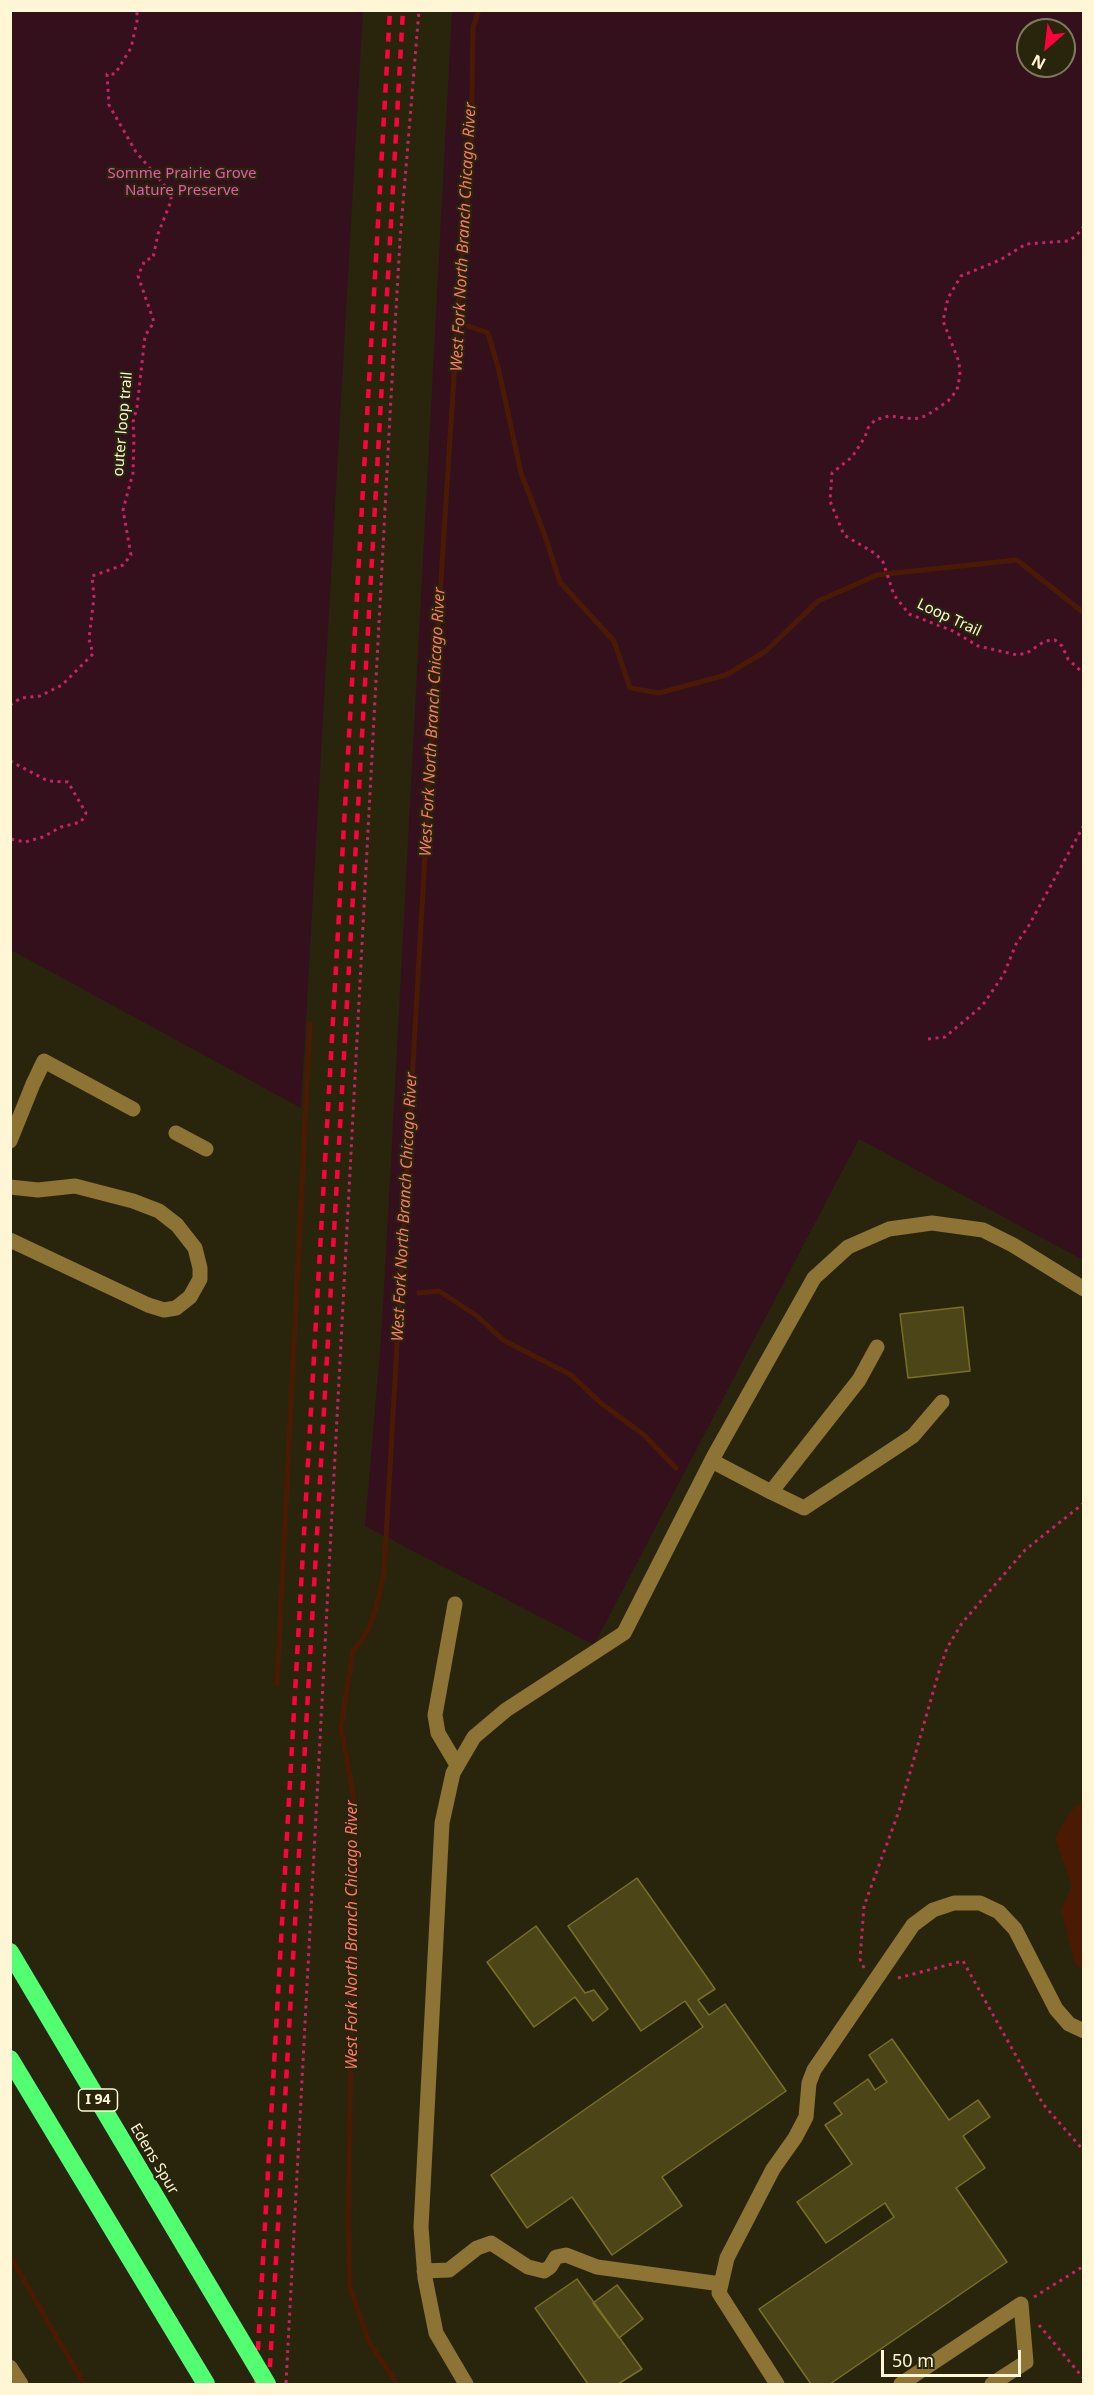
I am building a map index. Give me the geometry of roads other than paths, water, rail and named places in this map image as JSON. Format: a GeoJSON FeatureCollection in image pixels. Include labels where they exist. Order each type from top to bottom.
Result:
{"type":"FeatureCollection","features":[{"type":"Feature","properties":{"kind":"highway","name":"Edens Spur"},"geometry":{"type":"LineString","coordinates":[[10,1952],[267,2385]]}},
{"type":"Feature","properties":{"kind":"highway"},"geometry":{"type":"LineString","coordinates":[[10,2059],[206,2385]]}},
{"type":"Feature","properties":{"kind":"street"},"geometry":{"type":"LineString","coordinates":[[10,1141],[44,1061],[133,1109]]}},
{"type":"Feature","properties":{"kind":"street"},"geometry":{"type":"LineString","coordinates":[[176,1133],[206,1149]]}},
{"type":"Feature","properties":{"kind":"street"},"geometry":{"type":"LineString","coordinates":[[10,1187],[38,1190],[75,1186],[133,1201],[159,1211],[177,1225],[195,1248],[200,1279],[190,1297],[176,1308],[164,1310],[148,1305],[10,1240]]}},
{"type":"Feature","properties":{"kind":"street"},"geometry":{"type":"LineString","coordinates":[[466,2385],[436,2333],[424,2271],[421,2227],[442,1822],[453,1773],[457,1765],[474,1737],[506,1710],[624,1633],[712,1461],[814,1278],[848,1247],[889,1229],[932,1223],[983,1230],[1013,1245],[1083,1289]]}},
{"type":"Feature","properties":{"kind":"street"},"geometry":{"type":"LineString","coordinates":[[771,1492],[859,1380],[877,1347]]}},
{"type":"Feature","properties":{"kind":"street"},"geometry":{"type":"LineString","coordinates":[[712,1461],[804,1508],[913,1436],[942,1402]]}},
{"type":"Feature","properties":{"kind":"street"},"geometry":{"type":"LineString","coordinates":[[455,1604],[435,1715],[438,1734],[457,1765]]}},
{"type":"Feature","properties":{"kind":"street"},"geometry":{"type":"LineString","coordinates":[[777,2385],[719,2293],[727,2258],[773,2169],[795,2138],[806,2117],[809,2083],[814,2070],[914,1925],[933,1910],[954,1903],[980,1903],[999,1912],[1015,1929],[1056,2009],[1069,2024],[1083,2031]]}},
{"type":"Feature","properties":{"kind":"street"},"geometry":{"type":"LineString","coordinates":[[424,2271],[449,2270],[477,2248],[491,2243],[528,2267],[544,2271],[550,2267],[556,2257],[566,2255],[597,2267],[721,2284]]}},
{"type":"Feature","properties":{"kind":"street"},"geometry":{"type":"LineString","coordinates":[[901,2385],[1021,2304],[1026,2362],[992,2385]]}},
{"type":"Feature","properties":{"kind":"street"},"geometry":{"type":"LineString","coordinates":[[10,2367],[21,2385]]}},
{"type":"Feature","properties":{"kind":"waterway","name":"West Fork North Branch Chicago River"},"geometry":{"type":"LineString","coordinates":[[397,2384],[369,2342],[350,2287],[348,2221],[355,1806],[341,1727],[353,1651],[368,1631],[384,1573],[438,626],[462,252],[471,163],[473,27],[479,10]]}},
{"type":"Feature","properties":{"kind":"waterway"},"geometry":{"type":"LineString","coordinates":[[468,326],[488,333],[498,367],[521,473],[560,582],[614,641],[630,688],[659,693],[726,675],[766,651],[818,601],[877,575],[1017,560],[1084,613]]}},
{"type":"Feature","properties":{"kind":"waterway"},"geometry":{"type":"LineString","coordinates":[[277,1683],[310,1024]]}},
{"type":"Feature","properties":{"kind":"waterway"},"geometry":{"type":"LineString","coordinates":[[419,1293],[439,1291],[477,1316],[503,1340],[571,1375],[602,1404],[644,1435],[676,1468]]}},
{"type":"Feature","properties":{"kind":"waterway"},"geometry":{"type":"LineString","coordinates":[[10,2256],[84,2384]]}},
{"type":"Feature","properties":{"kind":"railway"},"geometry":{"type":"LineString","coordinates":[[256,2384],[390,10]]}},
{"type":"Feature","properties":{"kind":"railway"},"geometry":{"type":"LineString","coordinates":[[269,2384],[403,10]]}},
{"type":"Feature","properties":{"kind":"park label","name":"Somme Prairie Grove Nature Preserve"},"geometry":{"type":"Point","coordinates":[182,182]}}]}
